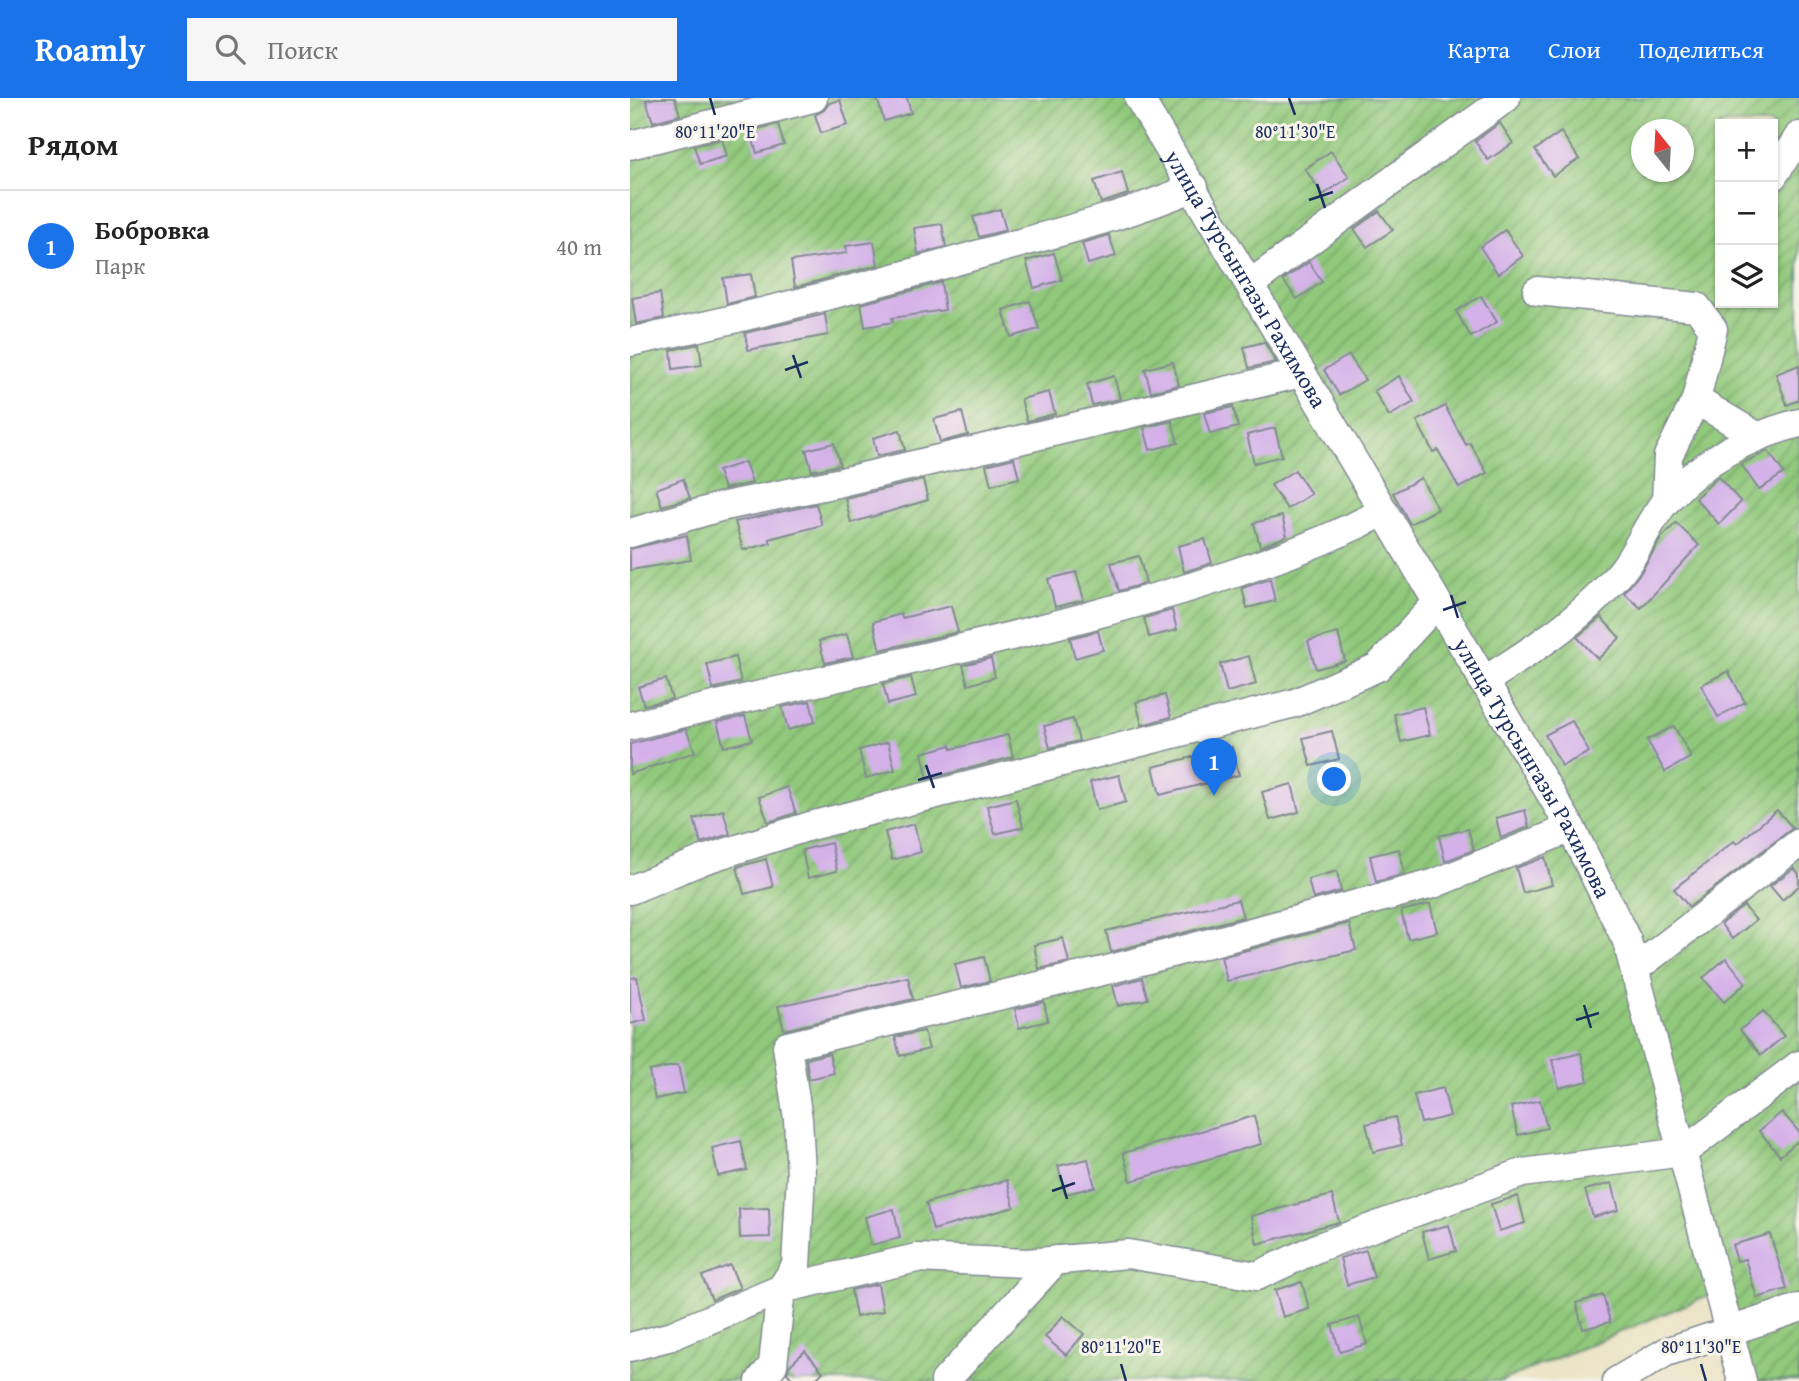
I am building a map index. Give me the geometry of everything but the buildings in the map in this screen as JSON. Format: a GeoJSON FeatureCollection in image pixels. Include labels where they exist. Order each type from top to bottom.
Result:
{"type":"FeatureCollection","features":[{"type":"Feature","properties":{"kind":"street"},"geometry":{"type":"LineString","coordinates":[[630,145],[813,98]]}},
{"type":"Feature","properties":{"kind":"street","name":"улица Турсынгазы Рахимова"},"geometry":{"type":"LineString","coordinates":[[1139,98],[1571,828],[1627,940],[1742,1381]]}},
{"type":"Feature","properties":{"kind":"street"},"geometry":{"type":"LineString","coordinates":[[1250,284],[1506,98]]}},
{"type":"Feature","properties":{"kind":"street"},"geometry":{"type":"LineString","coordinates":[[1778,169],[1799,136]]}},
{"type":"Feature","properties":{"kind":"street"},"geometry":{"type":"LineString","coordinates":[[630,342],[703,327],[952,262],[1147,207],[1194,187]]}},
{"type":"Feature","properties":{"kind":"street"},"geometry":{"type":"LineString","coordinates":[[1536,291],[1697,307],[1717,316],[1696,400],[1668,456],[1666,500]]}},
{"type":"Feature","properties":{"kind":"street"},"geometry":{"type":"LineString","coordinates":[[630,533],[720,507],[850,480],[1301,373]]}},
{"type":"Feature","properties":{"kind":"street"},"geometry":{"type":"LineString","coordinates":[[1696,400],[1755,435]]}},
{"type":"Feature","properties":{"kind":"street"},"geometry":{"type":"LineString","coordinates":[[1483,682],[1567,627],[1622,571],[1666,500],[1713,459],[1755,435],[1799,422]]}},
{"type":"Feature","properties":{"kind":"street"},"geometry":{"type":"LineString","coordinates":[[630,726],[885,668],[1212,582],[1345,531],[1383,512]]}},
{"type":"Feature","properties":{"kind":"street"},"geometry":{"type":"LineString","coordinates":[[630,890],[703,860],[810,826],[1295,703],[1378,667],[1437,603]]}},
{"type":"Feature","properties":{"kind":"street"},"geometry":{"type":"LineString","coordinates":[[760,1381],[772,1365],[781,1289],[796,1266],[801,1174],[798,1119],[787,1046],[1182,951],[1433,884],[1571,828]]}},
{"type":"Feature","properties":{"kind":"street"},"geometry":{"type":"LineString","coordinates":[[1635,968],[1799,843]]}},
{"type":"Feature","properties":{"kind":"street"},"geometry":{"type":"LineString","coordinates":[[630,1347],[668,1337],[781,1289],[917,1258],[1027,1263],[1128,1254],[1257,1276],[1319,1247],[1522,1173],[1683,1152],[1799,1065]]}},
{"type":"Feature","properties":{"kind":"street"},"geometry":{"type":"LineString","coordinates":[[945,1381],[1056,1260]]}},
{"type":"Feature","properties":{"kind":"street"},"geometry":{"type":"LineString","coordinates":[[1617,1381],[1666,1352],[1799,1308]]}},
{"type":"Feature","properties":{"kind":"green space"},"geometry":{"type":"Polygon","coordinates":[[[630,98],[1799,98],[1799,1381],[1751,1381],[1724,1289],[1501,1381],[630,1381],[630,98]]]}},
{"type":"Feature","properties":{"kind":"place","name":"Бобровка"},"geometry":{"type":"Point","coordinates":[1214,796]}}]}
